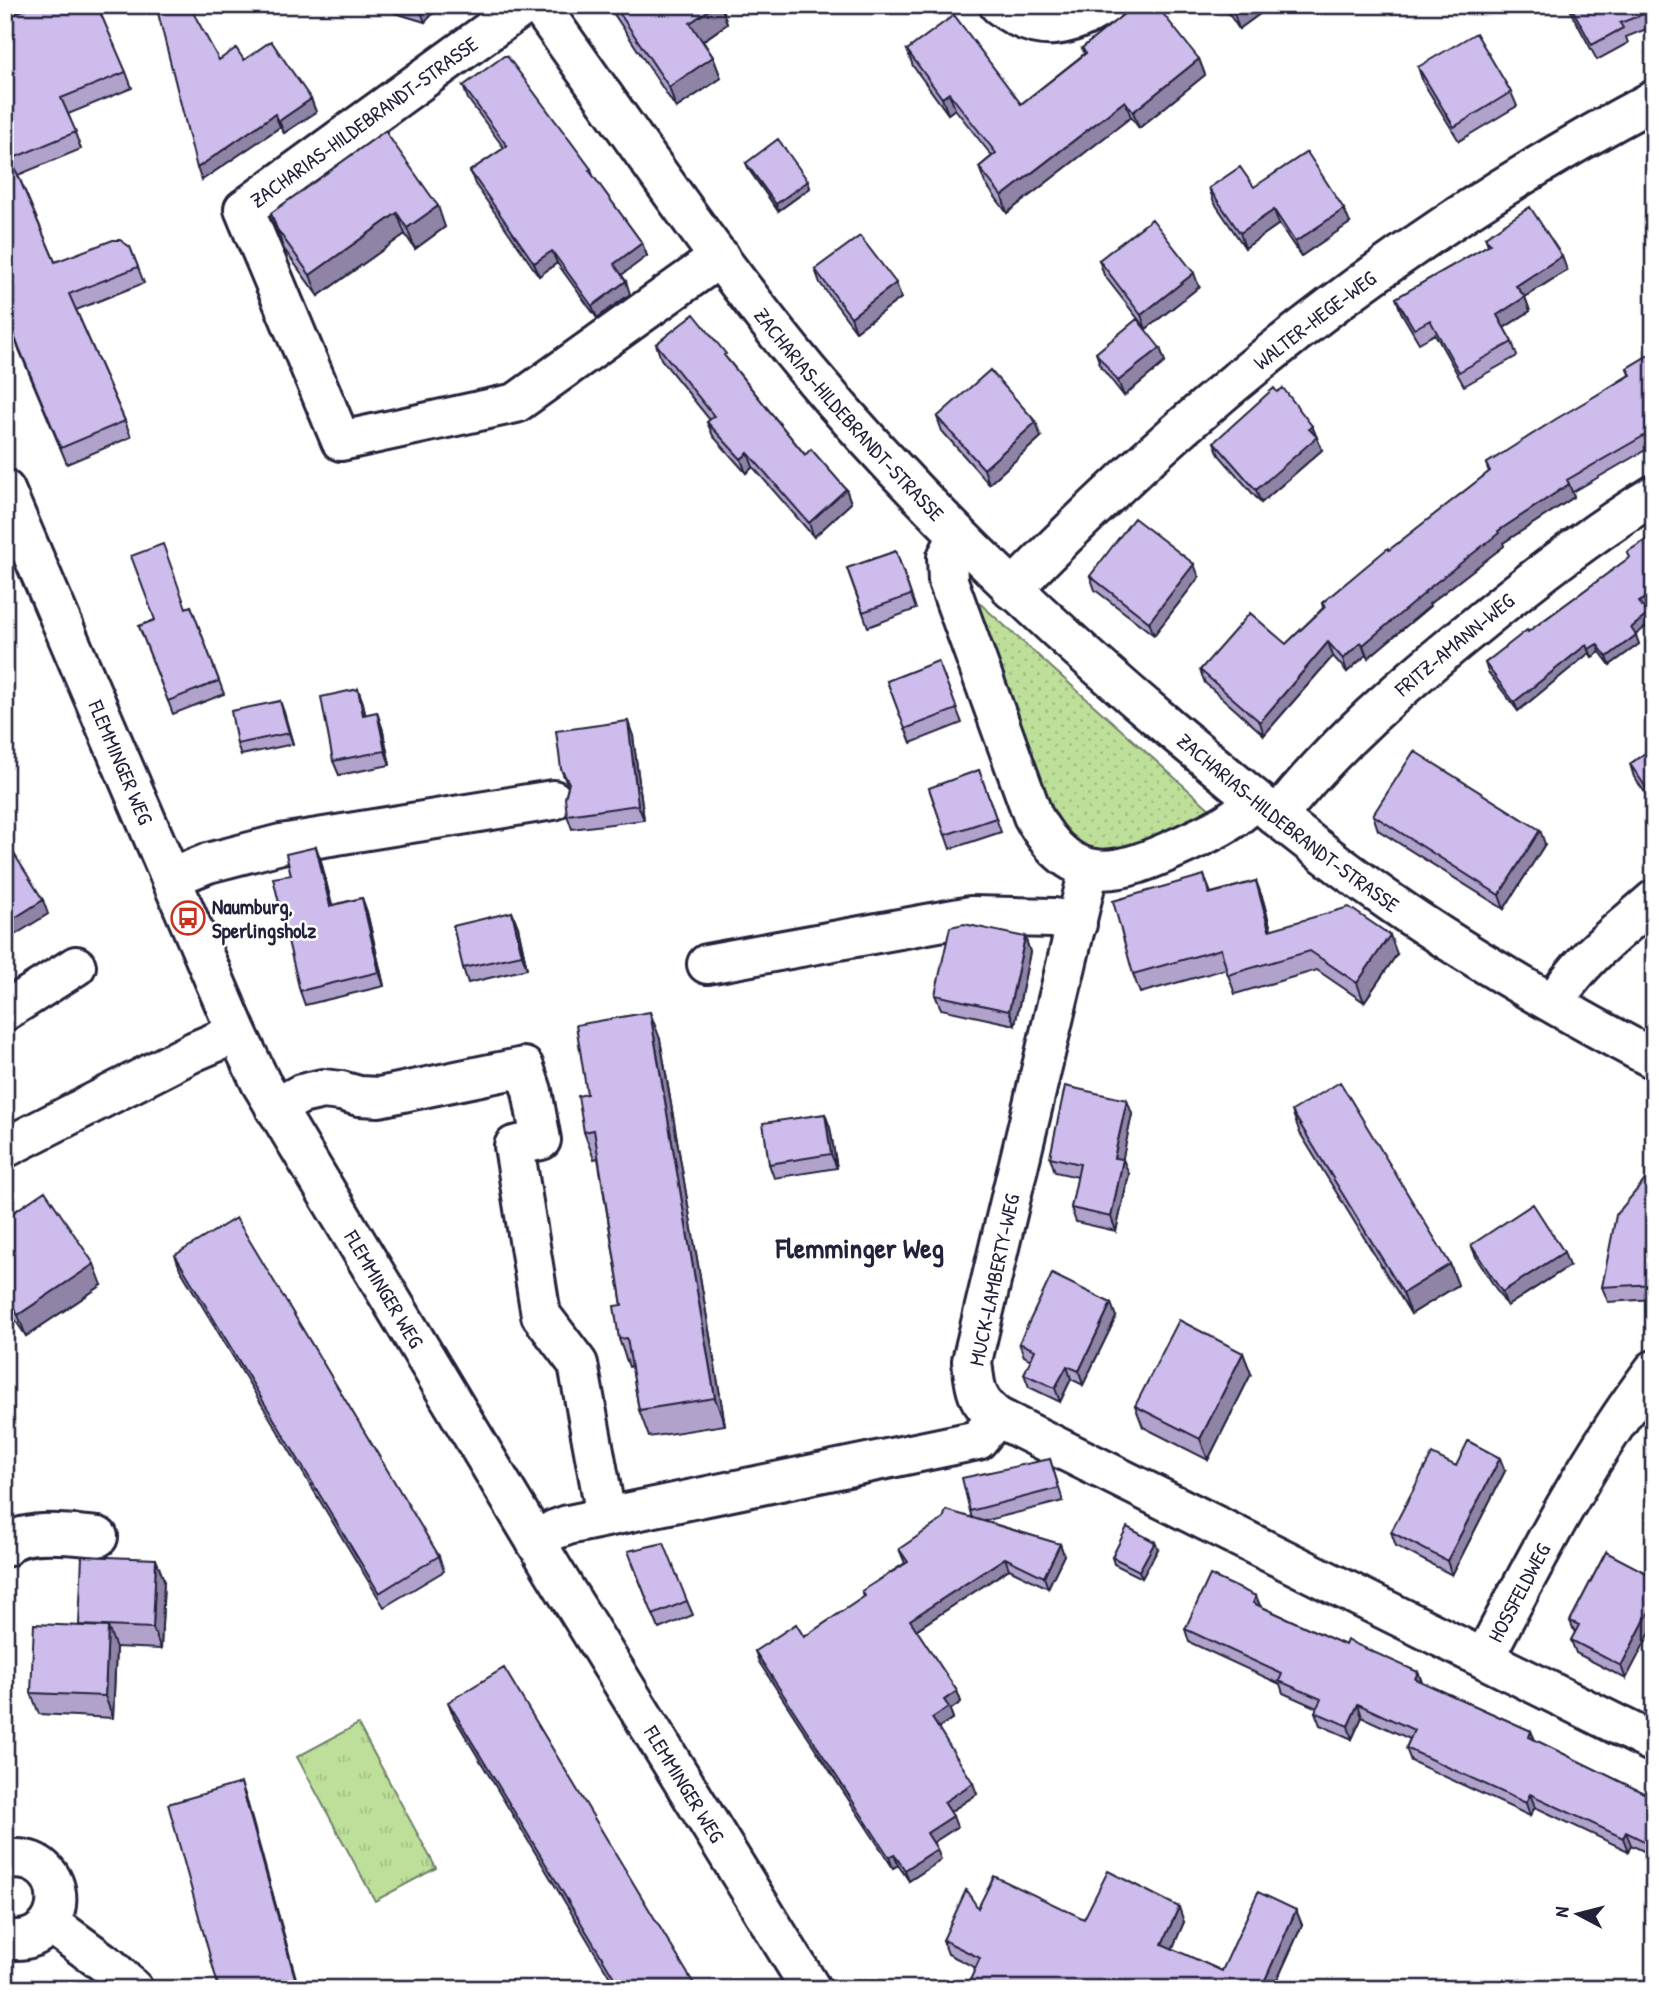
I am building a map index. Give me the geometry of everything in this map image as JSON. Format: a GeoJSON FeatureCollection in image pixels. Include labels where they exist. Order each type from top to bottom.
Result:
{"type":"FeatureCollection","features":[{"type":"Feature","properties":{"kind":"street","name":"ZACHARIAS-HILDEBRANDT-STRASSE"},"geometry":{"type":"LineString","coordinates":[[525,5],[244,209],[341,441],[516,403],[720,257]]}},
{"type":"Feature","properties":{"kind":"street","name":"ZACHARIAS-HILDEBRANDT-STRASSE"},"geometry":{"type":"LineString","coordinates":[[540,5],[720,257],[808,371],[958,536],[1012,590],[1083,654],[1266,808],[1392,904],[1471,954],[1654,1059]]}},
{"type":"Feature","properties":{"kind":"street"},"geometry":{"type":"LineString","coordinates":[[999,5],[1024,22],[1045,26],[1068,24],[1088,16],[1104,5]]}},
{"type":"Feature","properties":{"kind":"street","name":"WALTER-HEGE-WEG"},"geometry":{"type":"LineString","coordinates":[[1012,590],[1167,440],[1313,319],[1394,259],[1538,164],[1654,100]]}},
{"type":"Feature","properties":{"kind":"street","name":"FLEMMINGER WEG"},"geometry":{"type":"LineString","coordinates":[[5,490],[237,1033],[275,1108],[536,1542],[811,1989]]}},
{"type":"Feature","properties":{"kind":"street","name":"FRITZ-AMANN-WEG"},"geometry":{"type":"LineString","coordinates":[[1266,808],[1311,776],[1416,674],[1515,594],[1654,495]]}},
{"type":"Feature","properties":{"kind":"street","name":"ZACHARIAS-HILDEBRANDT-STRASSE"},"geometry":{"type":"LineString","coordinates":[[958,536],[947,557],[948,581],[1033,816],[1055,850],[1089,869]]}},
{"type":"Feature","properties":{"kind":"street"},"geometry":{"type":"LineString","coordinates":[[171,878],[208,863],[281,844],[553,800]]}},
{"type":"Feature","properties":{"kind":"street"},"geometry":{"type":"LineString","coordinates":[[1089,869],[1110,871],[1158,856],[1225,826],[1242,814],[1266,808]]}},
{"type":"Feature","properties":{"kind":"street","name":"MUCK-LAMBERTY-WEG"},"geometry":{"type":"LineString","coordinates":[[1089,869],[972,1362],[975,1390],[984,1407],[997,1417],[1484,1658]]}},
{"type":"Feature","properties":{"kind":"street"},"geometry":{"type":"LineString","coordinates":[[1554,1003],[1578,968],[1654,900]]}},
{"type":"Feature","properties":{"kind":"street"},"geometry":{"type":"LineString","coordinates":[[707,964],[971,916],[1054,918],[1077,924]]}},
{"type":"Feature","properties":{"kind":"street"},"geometry":{"type":"LineString","coordinates":[[5,1011],[76,966]]}},
{"type":"Feature","properties":{"kind":"street"},"geometry":{"type":"LineString","coordinates":[[5,1148],[237,1033]]}},
{"type":"Feature","properties":{"kind":"street"},"geometry":{"type":"LineString","coordinates":[[275,1108],[301,1094],[323,1089],[379,1097],[524,1067],[532,1091],[541,1140],[514,1146],[541,1315],[578,1364],[606,1516]]}},
{"type":"Feature","properties":{"kind":"street","name":"HOSSFELDWEG"},"geometry":{"type":"LineString","coordinates":[[1653,1741],[1484,1658],[1574,1487],[1618,1417],[1654,1370]]}},
{"type":"Feature","properties":{"kind":"street"},"geometry":{"type":"LineString","coordinates":[[536,1542],[554,1530],[606,1516],[978,1440],[997,1417]]}},
{"type":"Feature","properties":{"kind":"street"},"geometry":{"type":"LineString","coordinates":[[5,1547],[19,1538],[47,1534],[98,1537]]}},
{"type":"Feature","properties":{"kind":"street"},"geometry":{"type":"LineString","coordinates":[[5,1860],[19,1858],[33,1861],[45,1869],[57,1892],[57,1906],[44,1930],[33,1937],[5,1939]]}},
{"type":"Feature","properties":{"kind":"street"},"geometry":{"type":"LineString","coordinates":[[50,1923],[110,1967],[133,1989]]}},
{"type":"Feature","properties":{"kind":"green space"},"geometry":{"type":"Polygon","coordinates":[[[976,600],[1213,812],[1120,855],[1092,855],[1064,841],[965,605],[976,600]]]}},
{"type":"Feature","properties":{"kind":"green space"},"geometry":{"type":"Polygon","coordinates":[[[358,1724],[436,1868],[375,1901],[297,1757],[358,1724]]]}},
{"type":"Feature","properties":{"kind":"building"},"geometry":{"type":"Polygon","coordinates":[[[35,5],[70,5],[73,12],[89,5],[97,5],[126,72],[61,98],[76,132],[11,159],[55,262],[113,240],[120,240],[130,247],[138,267],[69,294],[125,421],[61,448],[5,314],[5,18],[35,5]]]}},
{"type":"Feature","properties":{"kind":"building"},"geometry":{"type":"Polygon","coordinates":[[[156,5],[189,5],[219,60],[236,48],[244,60],[271,41],[311,99],[279,121],[275,114],[197,168],[156,5]]]}},
{"type":"Feature","properties":{"kind":"building"},"geometry":{"type":"Polygon","coordinates":[[[614,5],[716,5],[690,23],[713,57],[669,87],[614,5]]]}},
{"type":"Feature","properties":{"kind":"building"},"geometry":{"type":"Polygon","coordinates":[[[1135,5],[1156,5],[1199,59],[1133,112],[1125,101],[1002,196],[979,167],[996,153],[949,93],[942,98],[907,50],[954,15],[1021,104],[1086,53],[1082,48],[1135,5]]]}},
{"type":"Feature","properties":{"kind":"building"},"geometry":{"type":"Polygon","coordinates":[[[1228,5],[1247,5],[1234,14],[1228,5]]]}},
{"type":"Feature","properties":{"kind":"building"},"geometry":{"type":"Polygon","coordinates":[[[1570,5],[1654,5],[1654,10],[1620,23],[1623,28],[1592,45],[1570,5]]]}},
{"type":"Feature","properties":{"kind":"building"},"geometry":{"type":"Polygon","coordinates":[[[1476,33],[1511,92],[1454,127],[1418,67],[1476,33]]]}},
{"type":"Feature","properties":{"kind":"building"},"geometry":{"type":"Polygon","coordinates":[[[507,56],[591,169],[589,170],[642,243],[614,264],[626,281],[592,306],[552,251],[534,263],[470,171],[507,146],[463,86],[507,56]]]}},
{"type":"Feature","properties":{"kind":"building"},"geometry":{"type":"Polygon","coordinates":[[[385,131],[438,206],[407,228],[397,213],[310,275],[277,229],[271,213],[385,131]]]}},
{"type":"Feature","properties":{"kind":"building"},"geometry":{"type":"Polygon","coordinates":[[[778,139],[808,181],[776,204],[746,163],[778,139]]]}},
{"type":"Feature","properties":{"kind":"building"},"geometry":{"type":"Polygon","coordinates":[[[1307,152],[1344,209],[1295,242],[1274,210],[1240,233],[1209,188],[1240,167],[1254,187],[1307,152]]]}},
{"type":"Feature","properties":{"kind":"building"},"geometry":{"type":"Polygon","coordinates":[[[1530,207],[1562,256],[1516,286],[1525,297],[1497,315],[1512,342],[1459,372],[1430,320],[1414,329],[1396,298],[1490,244],[1485,237],[1530,207]]]}},
{"type":"Feature","properties":{"kind":"building"},"geometry":{"type":"Polygon","coordinates":[[[1152,219],[1194,273],[1141,315],[1099,260],[1152,219]]]}},
{"type":"Feature","properties":{"kind":"building"},"geometry":{"type":"Polygon","coordinates":[[[860,236],[896,283],[851,317],[815,269],[860,236]]]}},
{"type":"Feature","properties":{"kind":"building"},"geometry":{"type":"Polygon","coordinates":[[[694,314],[805,455],[811,449],[846,489],[809,523],[748,453],[741,459],[707,422],[714,416],[656,344],[694,314]]]}},
{"type":"Feature","properties":{"kind":"building"},"geometry":{"type":"Polygon","coordinates":[[[1137,319],[1160,348],[1118,381],[1096,353],[1137,319]]]}},
{"type":"Feature","properties":{"kind":"building"},"geometry":{"type":"Polygon","coordinates":[[[1654,352],[1654,430],[1567,480],[1569,484],[1498,531],[1499,533],[1343,659],[1328,642],[1260,722],[1200,670],[1250,613],[1286,644],[1325,607],[1322,603],[1388,548],[1389,550],[1490,471],[1486,464],[1631,375],[1627,368],[1654,352]]]}},
{"type":"Feature","properties":{"kind":"building"},"geometry":{"type":"Polygon","coordinates":[[[990,370],[1036,422],[984,469],[937,417],[990,370]]]}},
{"type":"Feature","properties":{"kind":"building"},"geometry":{"type":"Polygon","coordinates":[[[1274,388],[1277,392],[1283,388],[1312,426],[1309,429],[1317,437],[1256,490],[1214,442],[1274,388]]]}},
{"type":"Feature","properties":{"kind":"building"},"geometry":{"type":"Polygon","coordinates":[[[1134,518],[1194,564],[1149,622],[1090,576],[1134,518]]]}},
{"type":"Feature","properties":{"kind":"building"},"geometry":{"type":"Polygon","coordinates":[[[1654,535],[1654,593],[1639,602],[1648,614],[1631,628],[1636,635],[1607,657],[1597,644],[1589,649],[1586,645],[1514,702],[1485,663],[1630,557],[1627,552],[1654,535]]]}},
{"type":"Feature","properties":{"kind":"building"},"geometry":{"type":"Polygon","coordinates":[[[163,544],[186,608],[191,606],[219,681],[168,701],[139,626],[155,620],[131,556],[163,544]]]}},
{"type":"Feature","properties":{"kind":"building"},"geometry":{"type":"Polygon","coordinates":[[[896,551],[911,595],[863,612],[847,568],[896,551]]]}},
{"type":"Feature","properties":{"kind":"building"},"geometry":{"type":"Polygon","coordinates":[[[938,661],[957,709],[905,729],[887,681],[938,661]]]}},
{"type":"Feature","properties":{"kind":"building"},"geometry":{"type":"Polygon","coordinates":[[[358,689],[363,715],[377,712],[385,751],[333,761],[321,697],[358,689]]]}},
{"type":"Feature","properties":{"kind":"building"},"geometry":{"type":"Polygon","coordinates":[[[280,701],[289,733],[237,744],[231,711],[280,701]]]}},
{"type":"Feature","properties":{"kind":"building"},"geometry":{"type":"Polygon","coordinates":[[[628,721],[638,805],[567,815],[565,798],[569,783],[561,769],[556,731],[628,721]]]}},
{"type":"Feature","properties":{"kind":"building"},"geometry":{"type":"Polygon","coordinates":[[[1654,747],[1654,799],[1630,764],[1654,747]]]}},
{"type":"Feature","properties":{"kind":"building"},"geometry":{"type":"Polygon","coordinates":[[[1414,751],[1540,830],[1499,895],[1373,815],[1414,751]]]}},
{"type":"Feature","properties":{"kind":"building"},"geometry":{"type":"Polygon","coordinates":[[[979,770],[996,818],[945,835],[929,788],[979,770]]]}},
{"type":"Feature","properties":{"kind":"building"},"geometry":{"type":"Polygon","coordinates":[[[316,847],[330,906],[362,898],[379,972],[300,991],[273,878],[291,875],[286,854],[316,847]]]}},
{"type":"Feature","properties":{"kind":"building"},"geometry":{"type":"Polygon","coordinates":[[[11,849],[43,900],[5,924],[5,853],[11,849]]]}},
{"type":"Feature","properties":{"kind":"building"},"geometry":{"type":"Polygon","coordinates":[[[1204,875],[1209,894],[1256,881],[1269,930],[1349,907],[1390,935],[1357,983],[1310,951],[1228,975],[1221,949],[1133,974],[1113,901],[1204,875]]]}},
{"type":"Feature","properties":{"kind":"building"},"geometry":{"type":"Polygon","coordinates":[[[512,912],[522,955],[463,968],[453,926],[512,912]]]}},
{"type":"Feature","properties":{"kind":"building"},"geometry":{"type":"Polygon","coordinates":[[[964,924],[1025,937],[1009,1011],[935,995],[950,927],[964,924]]]}},
{"type":"Feature","properties":{"kind":"building"},"geometry":{"type":"Polygon","coordinates":[[[1654,954],[1654,973],[1647,969],[1654,954]]]}},
{"type":"Feature","properties":{"kind":"building"},"geometry":{"type":"Polygon","coordinates":[[[650,1012],[715,1398],[639,1410],[627,1338],[619,1339],[614,1306],[622,1305],[594,1130],[584,1132],[578,1096],[587,1094],[576,1025],[650,1012]]]}},
{"type":"Feature","properties":{"kind":"building"},"geometry":{"type":"Polygon","coordinates":[[[1340,1082],[1450,1264],[1403,1293],[1292,1111],[1340,1082]]]}},
{"type":"Feature","properties":{"kind":"building"},"geometry":{"type":"Polygon","coordinates":[[[1065,1086],[1127,1100],[1114,1158],[1123,1159],[1111,1217],[1071,1208],[1080,1164],[1050,1157],[1065,1086]]]}},
{"type":"Feature","properties":{"kind":"building"},"geometry":{"type":"Polygon","coordinates":[[[825,1114],[831,1154],[769,1164],[763,1123],[825,1114]]]}},
{"type":"Feature","properties":{"kind":"building"},"geometry":{"type":"Polygon","coordinates":[[[1654,1169],[1654,1284],[1602,1287],[1616,1215],[1654,1169]]]}},
{"type":"Feature","properties":{"kind":"building"},"geometry":{"type":"Polygon","coordinates":[[[45,1191],[94,1264],[18,1315],[5,1295],[5,1218],[45,1191]]]}},
{"type":"Feature","properties":{"kind":"building"},"geometry":{"type":"Polygon","coordinates":[[[1533,1204],[1564,1252],[1502,1292],[1471,1245],[1533,1204]]]}},
{"type":"Feature","properties":{"kind":"building"},"geometry":{"type":"Polygon","coordinates":[[[236,1218],[439,1556],[379,1593],[175,1255],[236,1218]]]}},
{"type":"Feature","properties":{"kind":"building"},"geometry":{"type":"Polygon","coordinates":[[[1052,1274],[1111,1303],[1079,1371],[1067,1366],[1055,1388],[1024,1374],[1035,1350],[1019,1343],[1052,1274]]]}},
{"type":"Feature","properties":{"kind":"building"},"geometry":{"type":"Polygon","coordinates":[[[1179,1320],[1243,1353],[1200,1439],[1135,1406],[1179,1320]]]}},
{"type":"Feature","properties":{"kind":"building"},"geometry":{"type":"Polygon","coordinates":[[[1468,1441],[1500,1458],[1447,1561],[1391,1532],[1432,1454],[1456,1466],[1468,1441]]]}},
{"type":"Feature","properties":{"kind":"building"},"geometry":{"type":"Polygon","coordinates":[[[1050,1459],[1059,1488],[970,1511],[962,1478],[1050,1459]]]}},
{"type":"Feature","properties":{"kind":"building"},"geometry":{"type":"Polygon","coordinates":[[[946,1510],[1060,1544],[1044,1577],[1005,1558],[910,1620],[957,1691],[944,1700],[949,1707],[932,1718],[973,1783],[944,1802],[953,1816],[927,1833],[937,1849],[905,1870],[894,1854],[889,1857],[755,1651],[796,1624],[804,1637],[865,1596],[862,1591],[908,1562],[899,1549],[943,1519],[946,1510]]]}},
{"type":"Feature","properties":{"kind":"building"},"geometry":{"type":"Polygon","coordinates":[[[1127,1527],[1155,1542],[1139,1571],[1112,1557],[1127,1527]]]}},
{"type":"Feature","properties":{"kind":"building"},"geometry":{"type":"Polygon","coordinates":[[[664,1543],[687,1601],[653,1615],[628,1551],[664,1543]]]}},
{"type":"Feature","properties":{"kind":"building"},"geometry":{"type":"Polygon","coordinates":[[[1606,1552],[1654,1577],[1654,1602],[1621,1666],[1571,1640],[1579,1625],[1570,1621],[1606,1552]]]}},
{"type":"Feature","properties":{"kind":"building"},"geometry":{"type":"Polygon","coordinates":[[[82,1556],[156,1559],[153,1628],[79,1625],[82,1556]]]}},
{"type":"Feature","properties":{"kind":"building"},"geometry":{"type":"Polygon","coordinates":[[[1210,1575],[1256,1596],[1253,1603],[1345,1645],[1347,1640],[1418,1672],[1415,1679],[1531,1731],[1529,1737],[1654,1798],[1654,1846],[1626,1832],[1623,1838],[1530,1794],[1526,1803],[1406,1748],[1414,1730],[1358,1704],[1348,1726],[1315,1712],[1321,1699],[1279,1681],[1282,1674],[1185,1629],[1210,1575]]]}},
{"type":"Feature","properties":{"kind":"building"},"geometry":{"type":"Polygon","coordinates":[[[34,1624],[108,1627],[105,1696],[31,1693],[34,1624]]]}},
{"type":"Feature","properties":{"kind":"building"},"geometry":{"type":"Polygon","coordinates":[[[504,1668],[697,1989],[621,1989],[448,1702],[504,1668]]]}},
{"type":"Feature","properties":{"kind":"building"},"geometry":{"type":"Polygon","coordinates":[[[241,1783],[298,1989],[219,1989],[168,1804],[241,1783]]]}},
{"type":"Feature","properties":{"kind":"building"},"geometry":{"type":"Polygon","coordinates":[[[1108,1871],[1179,1907],[1162,1944],[1222,1971],[1258,1892],[1296,1910],[1261,1989],[966,1989],[980,1958],[943,1940],[966,1890],[978,1908],[994,1876],[1084,1919],[1108,1871]]]}},
{"type":"Feature","properties":{"kind":"place","name":"Naumburg, Sperlingsholz"},"geometry":{"type":"Point","coordinates":[188,918]}},
{"type":"Feature","properties":{"kind":"district","name":"Flemminger Weg"},"geometry":{"type":"Point","coordinates":[860,1248]}}]}
